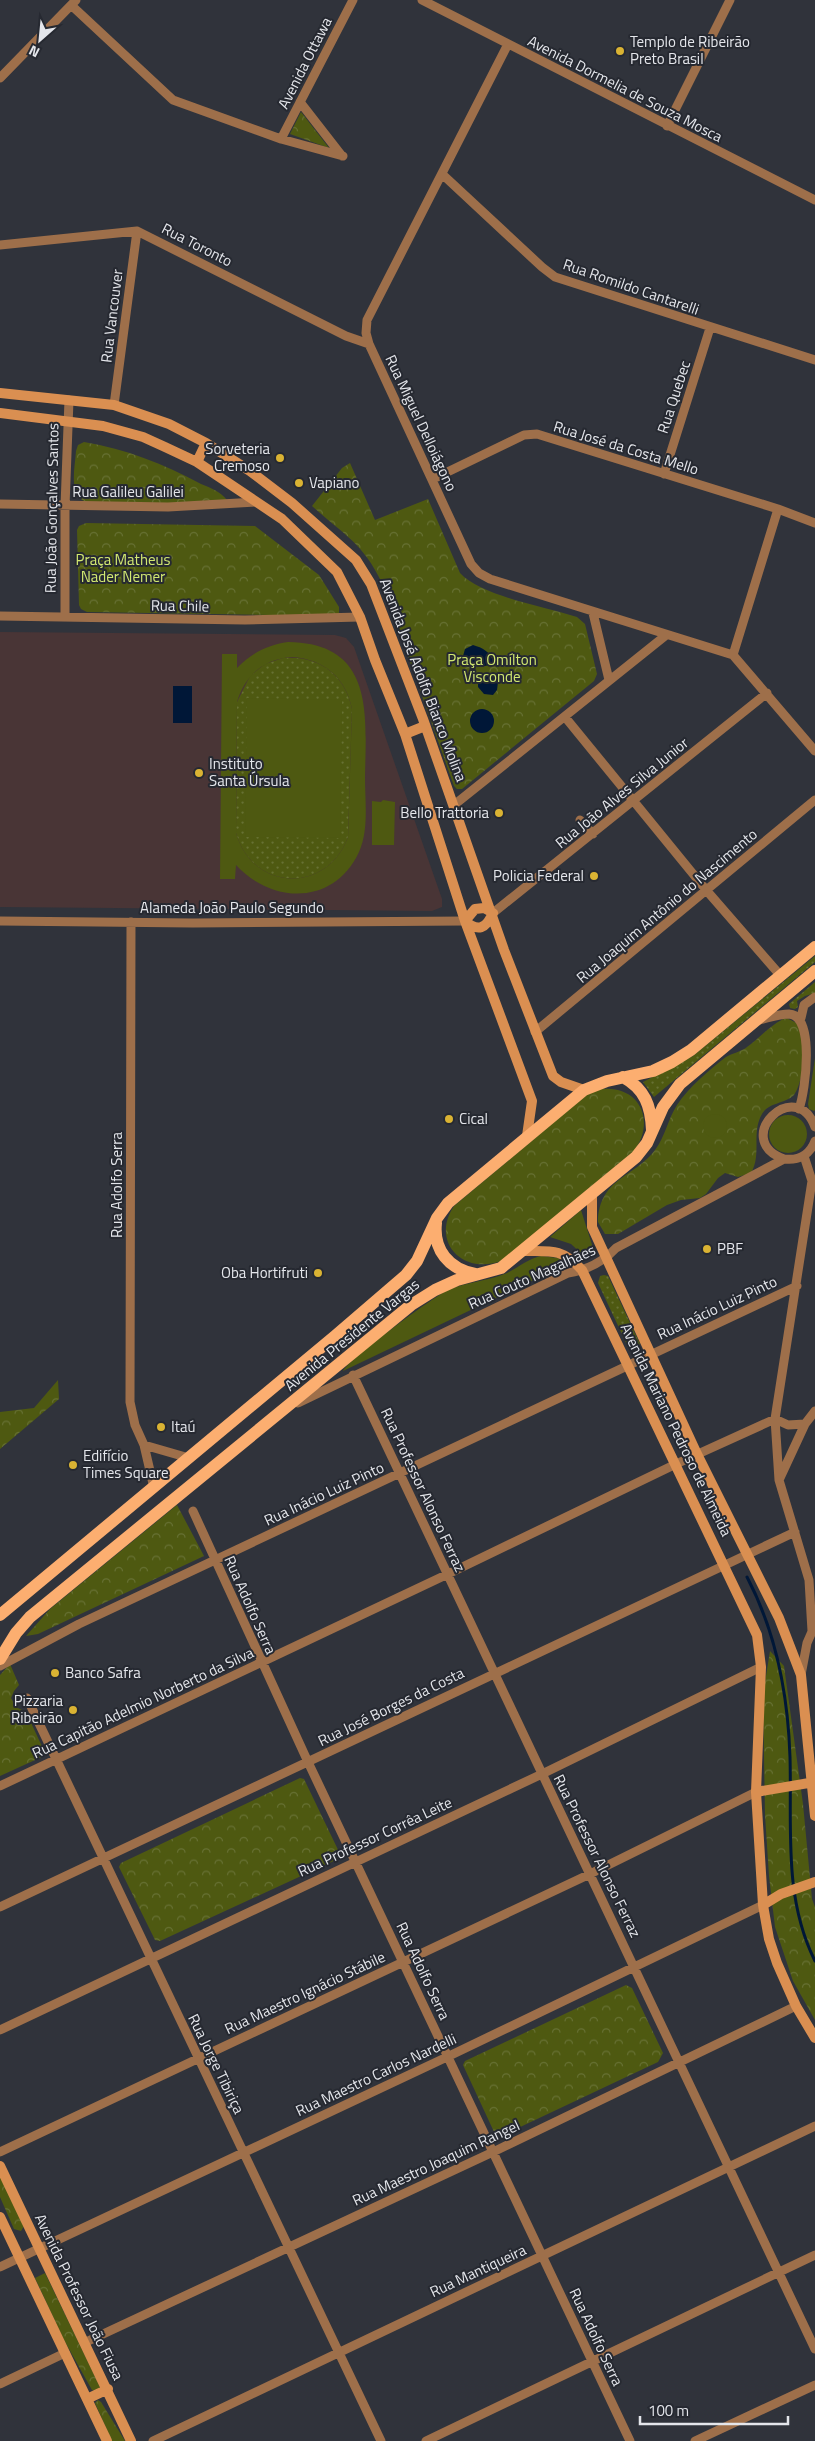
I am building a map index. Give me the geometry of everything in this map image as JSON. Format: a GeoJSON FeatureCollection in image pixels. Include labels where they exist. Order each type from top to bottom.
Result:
{"type":"FeatureCollection","features":[{"type":"Feature","properties":{"kind":"main road","name":"Avenida José Adolfo Bianco Molina"},"geometry":{"type":"LineString","coordinates":[[0,393],[114,405],[169,424],[206,443],[250,471],[278,492],[356,560],[371,584],[454,805],[493,913],[504,950],[553,1076],[561,1082],[584,1090]]}},
{"type":"Feature","properties":{"kind":"main road"},"geometry":{"type":"LineString","coordinates":[[0,413],[103,426],[143,437],[197,462],[282,519],[337,572],[360,617],[374,660],[405,734],[465,921],[532,1100],[527,1136]]}},
{"type":"Feature","properties":{"kind":"main road"},"geometry":{"type":"LineString","coordinates":[[197,462],[206,443]]}},
{"type":"Feature","properties":{"kind":"main road"},"geometry":{"type":"LineString","coordinates":[[405,734],[425,726]]}},
{"type":"Feature","properties":{"kind":"main road"},"geometry":{"type":"LineString","coordinates":[[484,908],[493,913],[489,923],[482,928],[474,928],[465,921],[475,909],[484,908]]}},
{"type":"Feature","properties":{"kind":"main road","name":"Avenida Presidente Vargas"},"geometry":{"type":"LineString","coordinates":[[0,1615],[154,1488],[406,1274],[417,1261],[437,1218],[456,1195],[527,1136],[584,1090],[607,1080],[654,1071],[691,1050],[815,947]]}},
{"type":"Feature","properties":{"kind":"main road","name":"Avenida Presidente Vargas"},"geometry":{"type":"LineString","coordinates":[[0,1659],[16,1634],[30,1617],[411,1305],[435,1290],[457,1280],[501,1268],[642,1152],[663,1107],[680,1084],[815,971]]}},
{"type":"Feature","properties":{"kind":"main road"},"geometry":{"type":"LineString","coordinates":[[623,1078],[637,1087],[647,1100],[652,1133]]}},
{"type":"Feature","properties":{"kind":"main road","name":"Avenida Mariano Pedroso de Almeida"},"geometry":{"type":"LineString","coordinates":[[592,1194],[592,1227],[697,1454],[779,1618],[801,1675],[815,1816]]}},
{"type":"Feature","properties":{"kind":"main road"},"geometry":{"type":"LineString","coordinates":[[437,1218],[436,1237],[443,1255],[457,1269],[477,1275]]}},
{"type":"Feature","properties":{"kind":"main road","name":"Avenida Mariano Pedroso de Almeida"},"geometry":{"type":"LineString","coordinates":[[522,1251],[565,1254],[582,1270],[757,1635],[761,1667],[756,1792],[763,1905],[769,1939],[796,2006],[815,2038]]}},
{"type":"Feature","properties":{"kind":"main road"},"geometry":{"type":"LineString","coordinates":[[804,1718],[815,1724]]}},
{"type":"Feature","properties":{"kind":"main road"},"geometry":{"type":"LineString","coordinates":[[756,1792],[813,1782]]}},
{"type":"Feature","properties":{"kind":"main road"},"geometry":{"type":"LineString","coordinates":[[763,1905],[782,1894],[811,1884]]}},
{"type":"Feature","properties":{"kind":"main road","name":"Avenida Professor João Fiusa"},"geometry":{"type":"LineString","coordinates":[[0,2166],[38,2248],[86,2342],[131,2441]]}},
{"type":"Feature","properties":{"kind":"main road"},"geometry":{"type":"LineString","coordinates":[[0,2217],[106,2441]]}},
{"type":"Feature","properties":{"kind":"main road"},"geometry":{"type":"LineString","coordinates":[[87,2399],[108,2389]]}},
{"type":"Feature","properties":{"kind":"street","name":"Avenida Ottawa"},"geometry":{"type":"LineString","coordinates":[[281,140],[353,0]]}},
{"type":"Feature","properties":{"kind":"street","name":"Avenida Dormelia de Souza Mosca"},"geometry":{"type":"LineString","coordinates":[[422,0],[815,200]]}},
{"type":"Feature","properties":{"kind":"street"},"geometry":{"type":"LineString","coordinates":[[667,126],[730,0]]}},
{"type":"Feature","properties":{"kind":"street"},"geometry":{"type":"LineString","coordinates":[[0,78],[73,3],[173,100],[281,140],[342,156],[300,102]]}},
{"type":"Feature","properties":{"kind":"street","name":"Rua Miguel Delloiágono"},"geometry":{"type":"LineString","coordinates":[[508,44],[367,320],[366,332],[369,344],[471,564],[479,573],[490,579],[593,613],[733,655]]}},
{"type":"Feature","properties":{"kind":"street","name":"Rua Romildo Cantarelli"},"geometry":{"type":"LineString","coordinates":[[442,174],[555,277],[815,360]]}},
{"type":"Feature","properties":{"kind":"street","name":"Rua Toronto"},"geometry":{"type":"LineString","coordinates":[[0,245],[137,231],[346,336],[369,344]]}},
{"type":"Feature","properties":{"kind":"street","name":"Rua Vancouver"},"geometry":{"type":"LineString","coordinates":[[114,405],[137,231]]}},
{"type":"Feature","properties":{"kind":"street","name":"Rua Quebec"},"geometry":{"type":"LineString","coordinates":[[664,474],[710,328]]}},
{"type":"Feature","properties":{"kind":"street","name":"Rua João Gonçalves Santos"},"geometry":{"type":"LineString","coordinates":[[65,617],[65,506],[68,400]]}},
{"type":"Feature","properties":{"kind":"street","name":"Rua José da Costa Mello"},"geometry":{"type":"LineString","coordinates":[[433,479],[524,435],[537,434],[778,509],[815,523]]}},
{"type":"Feature","properties":{"kind":"street","name":"Rua Galileu Galilei"},"geometry":{"type":"LineString","coordinates":[[0,504],[168,507],[256,502]]}},
{"type":"Feature","properties":{"kind":"street"},"geometry":{"type":"LineString","coordinates":[[778,509],[733,655],[815,750]]}},
{"type":"Feature","properties":{"kind":"street"},"geometry":{"type":"LineString","coordinates":[[593,613],[609,680]]}},
{"type":"Feature","properties":{"kind":"street","name":"Rua Chile"},"geometry":{"type":"LineString","coordinates":[[0,616],[245,620],[360,617]]}},
{"type":"Feature","properties":{"kind":"street"},"geometry":{"type":"LineString","coordinates":[[454,805],[665,636]]}},
{"type":"Feature","properties":{"kind":"street","name":"Rua João Alves Silva Junior"},"geometry":{"type":"LineString","coordinates":[[493,913],[635,801],[767,693]]}},
{"type":"Feature","properties":{"kind":"street"},"geometry":{"type":"LineString","coordinates":[[565,717],[707,891],[780,975]]}},
{"type":"Feature","properties":{"kind":"street","name":"Rua Joaquim Antônio do Nascimento"},"geometry":{"type":"LineString","coordinates":[[535,1032],[815,800]]}},
{"type":"Feature","properties":{"kind":"street"},"geometry":{"type":"LineString","coordinates":[[580,820],[593,834]]}},
{"type":"Feature","properties":{"kind":"street","name":"Alameda João Paulo Segundo"},"geometry":{"type":"LineString","coordinates":[[0,921],[193,924],[465,921]]}},
{"type":"Feature","properties":{"kind":"street","name":"Rua Adolfo Serra"},"geometry":{"type":"LineString","coordinates":[[131,922],[130,1402],[134,1425],[144,1445],[154,1488]]}},
{"type":"Feature","properties":{"kind":"street"},"geometry":{"type":"LineString","coordinates":[[801,1018],[804,1005],[815,997]]}},
{"type":"Feature","properties":{"kind":"street"},"geometry":{"type":"LineString","coordinates":[[753,1021],[790,1014],[801,1018],[809,1031],[812,1041],[804,1092],[799,1109]]}},
{"type":"Feature","properties":{"kind":"street"},"geometry":{"type":"LineString","coordinates":[[784,1159],[770,1151],[764,1135],[764,1126],[774,1112],[790,1108],[799,1109],[806,1113],[815,1126]]}},
{"type":"Feature","properties":{"kind":"street"},"geometry":{"type":"LineString","coordinates":[[801,1675],[813,1628],[809,1580],[779,1480],[775,1419],[812,1181],[804,1156],[810,1150],[815,1140]]}},
{"type":"Feature","properties":{"kind":"street","name":"Rua Couto Magalhães"},"geometry":{"type":"LineString","coordinates":[[284,1409],[568,1273],[582,1270],[606,1259],[616,1248],[784,1159],[804,1156]]}},
{"type":"Feature","properties":{"kind":"street","name":"Rua Inácio Luiz Pinto"},"geometry":{"type":"LineString","coordinates":[[0,1666],[79,1624],[797,1286]]}},
{"type":"Feature","properties":{"kind":"street","name":"Rua Professor Alonso Ferraz"},"geometry":{"type":"LineString","coordinates":[[353,1375],[815,2348]]}},
{"type":"Feature","properties":{"kind":"street"},"geometry":{"type":"LineString","coordinates":[[779,1480],[805,1424],[815,1411]]}},
{"type":"Feature","properties":{"kind":"street"},"geometry":{"type":"LineString","coordinates":[[775,1419],[788,1425],[805,1424]]}},
{"type":"Feature","properties":{"kind":"street","name":"Rua Capitão Adelmio Norberto da Silva"},"geometry":{"type":"LineString","coordinates":[[0,1786],[697,1454],[775,1419]]}},
{"type":"Feature","properties":{"kind":"street"},"geometry":{"type":"LineString","coordinates":[[144,1445],[189,1458]]}},
{"type":"Feature","properties":{"kind":"street","name":"Rua Adolfo Serra"},"geometry":{"type":"LineString","coordinates":[[193,1511],[261,1662],[630,2441]]}},
{"type":"Feature","properties":{"kind":"street","name":"Rua José Borges da Costa"},"geometry":{"type":"LineString","coordinates":[[0,1907],[795,1532]]}},
{"type":"Feature","properties":{"kind":"street","name":"Rua Professor Corrêa Leite"},"geometry":{"type":"LineString","coordinates":[[0,2030],[542,1774],[761,1667]]}},
{"type":"Feature","properties":{"kind":"street","name":"Rua Jorge Tibiriça"},"geometry":{"type":"LineString","coordinates":[[27,1698],[380,2441]]}},
{"type":"Feature","properties":{"kind":"street","name":"Rua Maestro Ignácio Stábile"},"geometry":{"type":"LineString","coordinates":[[0,2152],[590,1874],[756,1792]]}},
{"type":"Feature","properties":{"kind":"street","name":"Rua Maestro Carlos Nardelli"},"geometry":{"type":"LineString","coordinates":[[0,2267],[447,2057],[763,1905]]}},
{"type":"Feature","properties":{"kind":"street","name":"Rua Maestro Joaquim Rangel"},"geometry":{"type":"LineString","coordinates":[[86,2342],[493,2152],[796,2006]]}},
{"type":"Feature","properties":{"kind":"street","name":"Rua Mantiqueira"},"geometry":{"type":"LineString","coordinates":[[153,2441],[815,2126]]}},
{"type":"Feature","properties":{"kind":"street"},"geometry":{"type":"LineString","coordinates":[[426,2441],[815,2255]]}},
{"type":"Feature","properties":{"kind":"street"},"geometry":{"type":"LineString","coordinates":[[0,2384],[65,2353]]}},
{"type":"Feature","properties":{"kind":"street"},"geometry":{"type":"LineString","coordinates":[[695,2441],[815,2385]]}},
{"type":"Feature","properties":{"kind":"shaded area","name":"Instituto Santa Úrsula"},"geometry":{"type":"Polygon","coordinates":[[[0,632],[335,635],[346,638],[354,647],[442,899],[442,907],[432,911],[0,907],[0,632]]]}},
{"type":"Feature","properties":{"kind":"green space"},"geometry":{"type":"Polygon","coordinates":[[[301,112],[329,148],[290,134],[301,112]]]}},
{"type":"Feature","properties":{"kind":"green space"},"geometry":{"type":"Polygon","coordinates":[[[84,442],[130,453],[159,464],[216,490],[227,500],[225,504],[86,502],[77,493],[74,480],[76,451],[78,445],[84,442]]]}},
{"type":"Feature","properties":{"kind":"green space","name":"Praça Omílton Visconde"},"geometry":{"type":"Polygon","coordinates":[[[350,463],[375,520],[428,499],[460,573],[470,581],[515,600],[577,617],[585,624],[597,674],[594,681],[462,789],[457,789],[454,786],[382,583],[375,569],[352,540],[312,506],[342,468],[350,463]]]}},
{"type":"Feature","properties":{"kind":"green space","name":"Praça Matheus Nader Nemer"},"geometry":{"type":"Polygon","coordinates":[[[86,523],[255,526],[319,575],[339,607],[339,613],[333,616],[87,612],[81,609],[79,605],[77,530],[79,526],[86,523]]]}},
{"type":"Feature","properties":{"kind":"green space"},"geometry":{"type":"Polygon","coordinates":[[[288,642],[316,646],[337,655],[351,669],[360,687],[366,730],[366,816],[364,835],[359,852],[348,870],[334,882],[319,890],[302,893],[284,892],[267,887],[251,878],[236,865],[235,879],[220,879],[222,654],[237,654],[237,668],[260,650],[288,642]],[[282,658],[264,665],[245,684],[237,702],[236,833],[245,852],[258,867],[273,875],[290,878],[308,876],[324,869],[338,856],[348,837],[352,709],[345,688],[339,679],[323,666],[304,659],[282,658]]]}},
{"type":"Feature","properties":{"kind":"green space"},"geometry":{"type":"Polygon","coordinates":[[[283,658],[308,660],[328,669],[343,686],[352,709],[348,837],[338,856],[324,869],[308,876],[290,878],[273,875],[258,867],[245,852],[236,833],[237,702],[250,676],[265,664],[283,658]]]}},
{"type":"Feature","properties":{"kind":"green space"},"geometry":{"type":"Polygon","coordinates":[[[247,698],[342,700],[340,838],[245,837],[247,698]]]}},
{"type":"Feature","properties":{"kind":"green space"},"geometry":{"type":"Polygon","coordinates":[[[383,800],[395,802],[394,845],[372,845],[372,801],[381,802],[383,800]]]}},
{"type":"Feature","properties":{"kind":"green space"},"geometry":{"type":"Polygon","coordinates":[[[815,956],[815,962],[654,1097],[643,1082],[693,1056],[815,956]]]}},
{"type":"Feature","properties":{"kind":"green space"},"geometry":{"type":"Polygon","coordinates":[[[815,982],[815,993],[797,1001],[798,1007],[795,1009],[790,1008],[789,1004],[815,982]]]}},
{"type":"Feature","properties":{"kind":"green space"},"geometry":{"type":"Polygon","coordinates":[[[786,1018],[798,1024],[806,1035],[802,1075],[794,1095],[769,1107],[762,1114],[757,1129],[756,1158],[751,1173],[738,1177],[725,1173],[700,1198],[681,1200],[667,1205],[618,1234],[605,1234],[598,1222],[604,1196],[611,1187],[647,1159],[655,1150],[674,1110],[687,1092],[726,1057],[745,1049],[771,1027],[786,1018]]]}},
{"type":"Feature","properties":{"kind":"green space"},"geometry":{"type":"Polygon","coordinates":[[[815,1058],[814,1111],[809,1109],[808,1104],[815,1058]]]}},
{"type":"Feature","properties":{"kind":"green space"},"geometry":{"type":"Polygon","coordinates":[[[601,1089],[615,1089],[626,1093],[640,1107],[644,1117],[644,1128],[634,1151],[501,1261],[487,1264],[474,1263],[463,1259],[454,1252],[448,1243],[446,1232],[448,1219],[454,1206],[589,1093],[601,1089]]]}},
{"type":"Feature","properties":{"kind":"green space"},"geometry":{"type":"Polygon","coordinates":[[[715,1114],[723,1118],[727,1126],[723,1134],[715,1138],[707,1134],[703,1126],[707,1118],[715,1114]]]}},
{"type":"Feature","properties":{"kind":"green space"},"geometry":{"type":"Polygon","coordinates":[[[788,1115],[801,1121],[807,1134],[801,1147],[788,1153],[775,1147],[769,1134],[775,1121],[788,1115]]]}},
{"type":"Feature","properties":{"kind":"green space"},"geometry":{"type":"Polygon","coordinates":[[[581,1210],[594,1251],[593,1257],[586,1258],[571,1244],[550,1237],[581,1210]]]}},
{"type":"Feature","properties":{"kind":"green space"},"geometry":{"type":"Polygon","coordinates":[[[541,1256],[558,1258],[567,1264],[343,1371],[360,1354],[439,1295],[463,1285],[500,1276],[541,1256]]]}},
{"type":"Feature","properties":{"kind":"green space"},"geometry":{"type":"Polygon","coordinates":[[[600,1276],[608,1276],[640,1344],[634,1350],[628,1347],[598,1283],[600,1276]]]}},
{"type":"Feature","properties":{"kind":"green space"},"geometry":{"type":"Polygon","coordinates":[[[58,1380],[59,1399],[0,1449],[0,1412],[34,1408],[58,1380]]]}},
{"type":"Feature","properties":{"kind":"green space"},"geometry":{"type":"Polygon","coordinates":[[[177,1505],[204,1556],[38,1634],[26,1636],[50,1609],[177,1505]]]}},
{"type":"Feature","properties":{"kind":"green space"},"geometry":{"type":"Polygon","coordinates":[[[770,1651],[784,1666],[803,1804],[812,1899],[815,1907],[815,2020],[793,1981],[775,1927],[765,1815],[763,1695],[770,1651]]]}},
{"type":"Feature","properties":{"kind":"green space"},"geometry":{"type":"Polygon","coordinates":[[[10,1664],[19,1685],[11,1698],[16,1707],[26,1712],[46,1755],[0,1776],[0,1675],[10,1664]]]}},
{"type":"Feature","properties":{"kind":"green space"},"geometry":{"type":"Polygon","coordinates":[[[300,1778],[304,1779],[341,1856],[160,1941],[155,1940],[119,1867],[121,1863],[300,1778]]]}},
{"type":"Feature","properties":{"kind":"green space"},"geometry":{"type":"Polygon","coordinates":[[[626,1985],[632,1988],[663,2053],[658,2062],[503,2135],[495,2134],[463,2065],[465,2061],[626,1985]]]}},
{"type":"Feature","properties":{"kind":"green space"},"geometry":{"type":"Polygon","coordinates":[[[0,2174],[24,2226],[21,2231],[14,2229],[0,2197],[0,2174]]]}},
{"type":"Feature","properties":{"kind":"green space"},"geometry":{"type":"Polygon","coordinates":[[[45,2273],[100,2387],[98,2392],[92,2390],[64,2340],[35,2278],[45,2273]]]}},
{"type":"Feature","properties":{"kind":"green space"},"geometry":{"type":"Polygon","coordinates":[[[98,2400],[125,2441],[112,2441],[95,2403],[98,2400]]]}},
{"type":"Feature","properties":{"kind":"water"},"geometry":{"type":"Polygon","coordinates":[[[473,645],[485,650],[493,661],[485,666],[478,666],[466,659],[463,656],[465,649],[473,645]]]}},
{"type":"Feature","properties":{"kind":"water"},"geometry":{"type":"Polygon","coordinates":[[[483,673],[489,673],[498,682],[497,690],[493,695],[484,694],[478,687],[478,678],[483,673]]]}},
{"type":"Feature","properties":{"kind":"water"},"geometry":{"type":"Polygon","coordinates":[[[173,686],[192,686],[192,723],[173,723],[173,686]]]}},
{"type":"Feature","properties":{"kind":"water"},"geometry":{"type":"Polygon","coordinates":[[[482,709],[487,710],[493,716],[493,726],[487,732],[482,733],[477,732],[471,726],[470,721],[471,716],[477,710],[482,709]]]}},
{"type":"Feature","properties":{"kind":"waterway"},"geometry":{"type":"LineString","coordinates":[[747,1577],[766,1620],[779,1664],[789,1734],[790,1835],[794,1887],[805,1937],[815,1961]]}},
{"type":"Feature","properties":{"kind":"place","name":"Templo de Ribeirão Preto Brasil"},"geometry":{"type":"Point","coordinates":[620,51]}},
{"type":"Feature","properties":{"kind":"place","name":"Sorveteria Cremoso"},"geometry":{"type":"Point","coordinates":[280,458]}},
{"type":"Feature","properties":{"kind":"place","name":"Vapiano"},"geometry":{"type":"Point","coordinates":[299,483]}},
{"type":"Feature","properties":{"kind":"place","name":"Instituto Santa Úrsula"},"geometry":{"type":"Point","coordinates":[199,773]}},
{"type":"Feature","properties":{"kind":"place","name":"Bello Trattoria"},"geometry":{"type":"Point","coordinates":[499,813]}},
{"type":"Feature","properties":{"kind":"place","name":"Policia Federal"},"geometry":{"type":"Point","coordinates":[594,876]}},
{"type":"Feature","properties":{"kind":"place","name":"Cical"},"geometry":{"type":"Point","coordinates":[449,1119]}},
{"type":"Feature","properties":{"kind":"place","name":"PBF"},"geometry":{"type":"Point","coordinates":[707,1249]}},
{"type":"Feature","properties":{"kind":"place","name":"Oba Hortifruti"},"geometry":{"type":"Point","coordinates":[318,1273]}},
{"type":"Feature","properties":{"kind":"place","name":"Itaú"},"geometry":{"type":"Point","coordinates":[161,1427]}},
{"type":"Feature","properties":{"kind":"place","name":"Edifício Times Square"},"geometry":{"type":"Point","coordinates":[73,1465]}},
{"type":"Feature","properties":{"kind":"place","name":"Banco Safra"},"geometry":{"type":"Point","coordinates":[55,1673]}},
{"type":"Feature","properties":{"kind":"place","name":"Pizzaria Ribeirão"},"geometry":{"type":"Point","coordinates":[73,1710]}}]}
